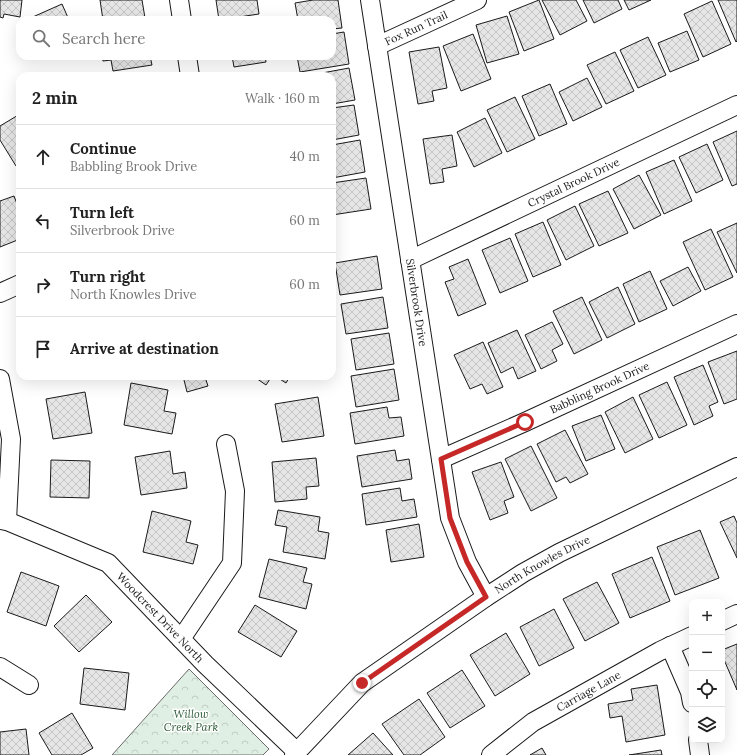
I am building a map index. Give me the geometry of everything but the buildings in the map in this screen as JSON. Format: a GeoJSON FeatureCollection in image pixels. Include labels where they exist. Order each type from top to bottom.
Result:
{"type":"FeatureCollection","features":[{"type":"Feature","properties":{"kind":"street"},"geometry":{"type":"LineString","coordinates":[[179,0],[181,16]]}},
{"type":"Feature","properties":{"kind":"street","name":"Silverbrook Drive"},"geometry":{"type":"LineString","coordinates":[[370,0],[450,518],[467,562],[486,597]]}},
{"type":"Feature","properties":{"kind":"street","name":"Fox Run Trail"},"geometry":{"type":"LineString","coordinates":[[377,46],[477,0]]}},
{"type":"Feature","properties":{"kind":"street"},"geometry":{"type":"LineString","coordinates":[[188,60],[189,72]]}},
{"type":"Feature","properties":{"kind":"street","name":"Crystal Brook Drive"},"geometry":{"type":"LineString","coordinates":[[410,260],[737,105]]}},
{"type":"Feature","properties":{"kind":"street"},"geometry":{"type":"LineString","coordinates":[[0,293],[16,286]]}},
{"type":"Feature","properties":{"kind":"street","name":"Babbling Brook Drive"},"geometry":{"type":"LineString","coordinates":[[441,459],[737,324]]}},
{"type":"Feature","properties":{"kind":"street"},"geometry":{"type":"LineString","coordinates":[[0,379],[11,439],[3,520]]}},
{"type":"Feature","properties":{"kind":"street"},"geometry":{"type":"LineString","coordinates":[[181,639],[232,563],[235,491],[226,444]]}},
{"type":"Feature","properties":{"kind":"street","name":"North Knowles Drive"},"geometry":{"type":"LineString","coordinates":[[296,754],[362,683],[486,597],[523,573],[559,554],[737,466]]}},
{"type":"Feature","properties":{"kind":"street","name":"Woodcrest Drive North"},"geometry":{"type":"LineString","coordinates":[[3,520],[108,563],[181,639],[296,754]]}},
{"type":"Feature","properties":{"kind":"street"},"geometry":{"type":"LineString","coordinates":[[725,620],[737,614]]}},
{"type":"Feature","properties":{"kind":"street","name":"Carriage Lane"},"geometry":{"type":"LineString","coordinates":[[491,755],[533,722],[670,646],[689,637]]}},
{"type":"Feature","properties":{"kind":"street"},"geometry":{"type":"LineString","coordinates":[[670,646],[689,690]]}},
{"type":"Feature","properties":{"kind":"street"},"geometry":{"type":"LineString","coordinates":[[0,667],[29,685]]}},
{"type":"Feature","properties":{"kind":"street"},"geometry":{"type":"LineString","coordinates":[[698,743],[700,755]]}},
{"type":"Feature","properties":{"kind":"green space","name":"Willow Creek Park"},"geometry":{"type":"Polygon","coordinates":[[[189,669],[269,749],[263,755],[112,755],[189,669]]]}},
{"type":"Feature","properties":{"kind":"route"},"geometry":{"type":"LineString","coordinates":[[362,683],[486,597],[467,562],[450,518],[441,459],[525,422]]}}]}
